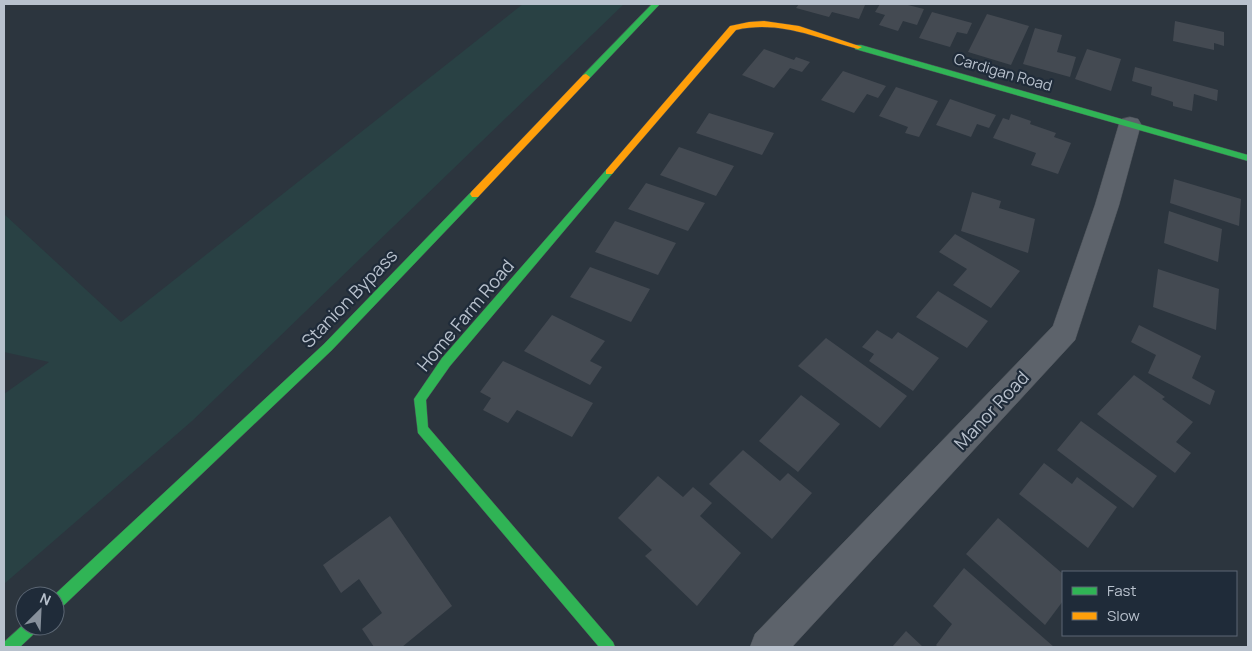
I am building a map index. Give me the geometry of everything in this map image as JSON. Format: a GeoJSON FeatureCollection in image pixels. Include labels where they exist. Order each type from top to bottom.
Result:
{"type":"FeatureCollection","features":[{"type":"Feature","properties":{"kind":"street","name":"Stanion Bypass"},"geometry":{"type":"LineString","coordinates":[[65,595],[328,346],[656,4]]}},
{"type":"Feature","properties":{"kind":"street","name":"Cardigan Road"},"geometry":{"type":"LineString","coordinates":[[749,23],[768,22],[789,27],[1248,158]]}},
{"type":"Feature","properties":{"kind":"street","name":"Home Farm Road"},"geometry":{"type":"LineString","coordinates":[[608,647],[422,429],[420,398],[446,362],[725,37],[733,28],[749,23]]}},
{"type":"Feature","properties":{"kind":"street","name":"Manor Road"},"geometry":{"type":"LineString","coordinates":[[768,647],[1065,332],[1107,205],[1130,124]]}},
{"type":"Feature","properties":{"kind":"street"},"geometry":{"type":"LineString","coordinates":[[9,647],[21,636]]}},
{"type":"Feature","properties":{"kind":"green space"},"geometry":{"type":"Polygon","coordinates":[[[523,4],[624,4],[192,421],[4,584],[4,394],[49,362],[4,352],[4,214],[121,322],[523,4]]]}},
{"type":"Feature","properties":{"kind":"building"},"geometry":{"type":"Polygon","coordinates":[[[799,4],[865,5],[859,19],[832,12],[829,17],[796,8],[799,4]]]}},
{"type":"Feature","properties":{"kind":"building"},"geometry":{"type":"Polygon","coordinates":[[[880,4],[904,4],[924,9],[917,25],[903,21],[898,31],[879,25],[885,15],[875,12],[880,4]]]}},
{"type":"Feature","properties":{"kind":"building"},"geometry":{"type":"Polygon","coordinates":[[[932,12],[972,23],[967,34],[957,32],[950,47],[919,38],[932,12]]]}},
{"type":"Feature","properties":{"kind":"building"},"geometry":{"type":"Polygon","coordinates":[[[987,14],[1029,26],[1011,65],[968,52],[987,14]]]}},
{"type":"Feature","properties":{"kind":"building"},"geometry":{"type":"Polygon","coordinates":[[[1175,21],[1224,32],[1224,46],[1214,43],[1214,50],[1173,41],[1175,21]]]}},
{"type":"Feature","properties":{"kind":"building"},"geometry":{"type":"Polygon","coordinates":[[[1035,28],[1062,35],[1057,52],[1076,57],[1070,77],[1023,64],[1035,28]]]}},
{"type":"Feature","properties":{"kind":"building"},"geometry":{"type":"Polygon","coordinates":[[[764,49],[794,60],[796,57],[810,62],[802,72],[790,68],[774,88],[742,75],[764,49]]]}},
{"type":"Feature","properties":{"kind":"building"},"geometry":{"type":"Polygon","coordinates":[[[1087,49],[1121,59],[1111,91],[1075,79],[1087,49]]]}},
{"type":"Feature","properties":{"kind":"building"},"geometry":{"type":"Polygon","coordinates":[[[1135,67],[1218,90],[1217,101],[1194,94],[1192,111],[1173,106],[1173,102],[1151,95],[1152,87],[1132,81],[1135,67]]]}},
{"type":"Feature","properties":{"kind":"building"},"geometry":{"type":"Polygon","coordinates":[[[843,71],[886,86],[878,98],[867,94],[854,113],[821,100],[843,71]]]}},
{"type":"Feature","properties":{"kind":"building"},"geometry":{"type":"Polygon","coordinates":[[[896,87],[938,101],[919,137],[905,133],[908,127],[879,116],[896,87]]]}},
{"type":"Feature","properties":{"kind":"building"},"geometry":{"type":"Polygon","coordinates":[[[950,99],[996,115],[989,128],[977,124],[971,137],[936,125],[950,99]]]}},
{"type":"Feature","properties":{"kind":"building"},"geometry":{"type":"Polygon","coordinates":[[[709,113],[774,133],[762,155],[696,133],[709,113]]]}},
{"type":"Feature","properties":{"kind":"building"},"geometry":{"type":"Polygon","coordinates":[[[1011,114],[1031,121],[1030,124],[1056,133],[1054,137],[1071,143],[1058,174],[1031,165],[1036,153],[993,138],[1003,118],[1009,120],[1011,114]]]}},
{"type":"Feature","properties":{"kind":"building"},"geometry":{"type":"Polygon","coordinates":[[[679,147],[734,166],[716,196],[660,175],[679,147]]]}},
{"type":"Feature","properties":{"kind":"building"},"geometry":{"type":"Polygon","coordinates":[[[1174,179],[1241,199],[1239,226],[1170,203],[1174,179]]]}},
{"type":"Feature","properties":{"kind":"building"},"geometry":{"type":"Polygon","coordinates":[[[646,183],[705,203],[688,231],[628,209],[646,183]]]}},
{"type":"Feature","properties":{"kind":"building"},"geometry":{"type":"Polygon","coordinates":[[[972,192],[1001,201],[999,208],[1035,219],[1028,253],[961,231],[972,192]]]}},
{"type":"Feature","properties":{"kind":"building"},"geometry":{"type":"Polygon","coordinates":[[[1169,211],[1222,229],[1218,262],[1164,243],[1169,211]]]}},
{"type":"Feature","properties":{"kind":"building"},"geometry":{"type":"Polygon","coordinates":[[[615,221],[676,243],[658,275],[595,252],[615,221]]]}},
{"type":"Feature","properties":{"kind":"building"},"geometry":{"type":"Polygon","coordinates":[[[955,234],[1020,271],[991,308],[953,285],[967,269],[939,252],[955,234]]]}},
{"type":"Feature","properties":{"kind":"building"},"geometry":{"type":"Polygon","coordinates":[[[590,267],[650,289],[631,322],[570,297],[590,267]]]}},
{"type":"Feature","properties":{"kind":"building"},"geometry":{"type":"Polygon","coordinates":[[[1158,269],[1219,289],[1216,330],[1153,307],[1158,269]]]}},
{"type":"Feature","properties":{"kind":"building"},"geometry":{"type":"Polygon","coordinates":[[[938,291],[988,321],[967,348],[916,317],[938,291]]]}},
{"type":"Feature","properties":{"kind":"building"},"geometry":{"type":"Polygon","coordinates":[[[552,315],[605,341],[590,361],[602,367],[590,385],[524,351],[552,315]]]}},
{"type":"Feature","properties":{"kind":"building"},"geometry":{"type":"Polygon","coordinates":[[[1139,325],[1201,356],[1192,378],[1215,391],[1210,405],[1148,373],[1156,355],[1131,342],[1139,325]]]}},
{"type":"Feature","properties":{"kind":"building"},"geometry":{"type":"Polygon","coordinates":[[[877,330],[892,339],[898,332],[939,358],[913,391],[869,361],[874,354],[862,347],[877,330]]]}},
{"type":"Feature","properties":{"kind":"building"},"geometry":{"type":"Polygon","coordinates":[[[826,338],[907,396],[880,428],[798,366],[826,338]]]}},
{"type":"Feature","properties":{"kind":"building"},"geometry":{"type":"Polygon","coordinates":[[[503,361],[593,403],[572,437],[517,410],[508,423],[483,410],[491,398],[480,392],[503,361]]]}},
{"type":"Feature","properties":{"kind":"building"},"geometry":{"type":"Polygon","coordinates":[[[1134,375],[1165,397],[1162,399],[1193,422],[1176,442],[1191,453],[1175,473],[1097,414],[1134,375]]]}},
{"type":"Feature","properties":{"kind":"building"},"geometry":{"type":"Polygon","coordinates":[[[801,395],[840,424],[798,472],[759,441],[801,395]]]}},
{"type":"Feature","properties":{"kind":"building"},"geometry":{"type":"Polygon","coordinates":[[[1081,421],[1157,476],[1133,508],[1057,450],[1081,421]]]}},
{"type":"Feature","properties":{"kind":"building"},"geometry":{"type":"Polygon","coordinates":[[[743,450],[780,481],[788,473],[812,493],[772,539],[709,484],[743,450]]]}},
{"type":"Feature","properties":{"kind":"building"},"geometry":{"type":"Polygon","coordinates":[[[1044,463],[1072,484],[1077,477],[1117,507],[1088,548],[1019,494],[1044,463]]]}},
{"type":"Feature","properties":{"kind":"building"},"geometry":{"type":"Polygon","coordinates":[[[658,476],[683,497],[693,487],[712,503],[700,516],[741,553],[697,606],[645,556],[652,550],[618,518],[658,476]]]}},
{"type":"Feature","properties":{"kind":"building"},"geometry":{"type":"Polygon","coordinates":[[[390,516],[452,606],[402,647],[374,647],[362,629],[382,613],[359,579],[341,593],[323,565],[390,516]]]}},
{"type":"Feature","properties":{"kind":"building"},"geometry":{"type":"Polygon","coordinates":[[[998,518],[1062,573],[1062,602],[1045,625],[966,554],[998,518]]]}},
{"type":"Feature","properties":{"kind":"building"},"geometry":{"type":"Polygon","coordinates":[[[964,568],[1054,647],[938,647],[936,645],[952,624],[933,606],[964,568]]]}},
{"type":"Feature","properties":{"kind":"building"},"geometry":{"type":"Polygon","coordinates":[[[906,631],[923,647],[892,647],[906,631]]]}},
{"type":"Feature","properties":{"kind":"traffic: fast"},"geometry":{"type":"LineString","coordinates":[[586,77],[656,4]]}},
{"type":"Feature","properties":{"kind":"traffic: fast"},"geometry":{"type":"LineString","coordinates":[[858,47],[1248,158]]}},
{"type":"Feature","properties":{"kind":"traffic: fast"},"geometry":{"type":"LineString","coordinates":[[608,647],[422,429],[420,399],[446,362],[609,172]]}},
{"type":"Feature","properties":{"kind":"traffic: fast"},"geometry":{"type":"LineString","coordinates":[[65,595],[328,347],[475,194]]}},
{"type":"Feature","properties":{"kind":"traffic: fast"},"geometry":{"type":"LineString","coordinates":[[9,647],[21,636]]}},
{"type":"Feature","properties":{"kind":"traffic: slow"},"geometry":{"type":"LineString","coordinates":[[609,172],[733,28],[764,24],[780,25],[812,32],[858,47]]}},
{"type":"Feature","properties":{"kind":"traffic: slow"},"geometry":{"type":"LineString","coordinates":[[475,194],[586,77]]}}]}
